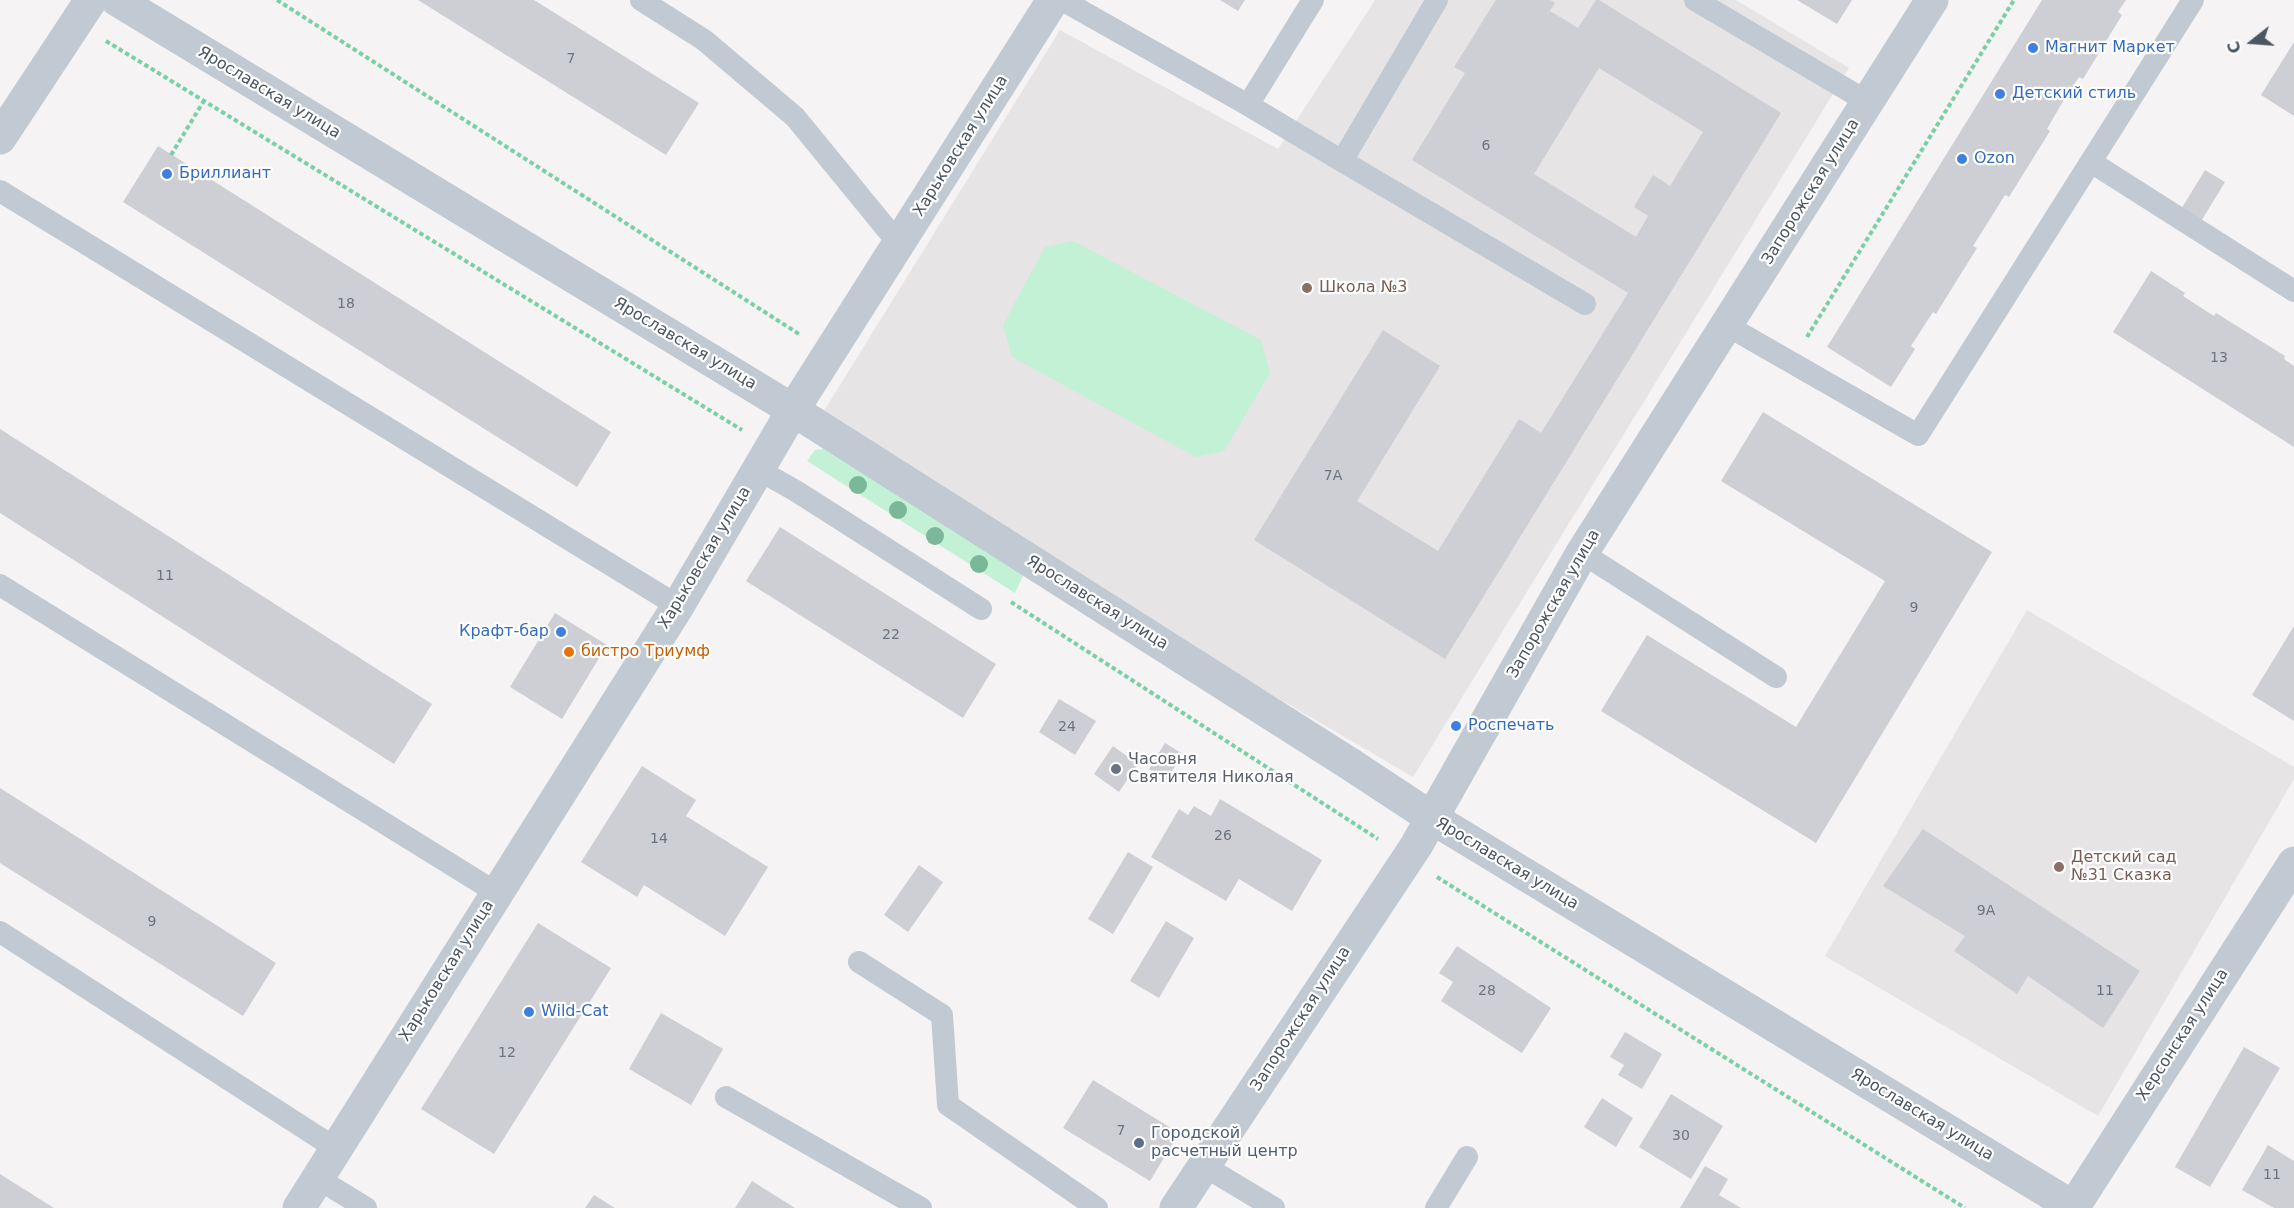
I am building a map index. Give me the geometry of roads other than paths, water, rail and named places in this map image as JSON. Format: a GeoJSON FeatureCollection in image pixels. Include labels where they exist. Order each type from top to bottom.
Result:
{"type":"FeatureCollection","features":[{"type":"Feature","properties":{"kind":"street","name":"Ярославская улица"},"geometry":{"type":"LineString","coordinates":[[117,0],[793,410],[1432,818],[2074,1208]]}},
{"type":"Feature","properties":{"kind":"street","name":"Харьковская улица"},"geometry":{"type":"LineString","coordinates":[[298,1208],[678,606],[793,410],[1053,0]]}},
{"type":"Feature","properties":{"kind":"street","name":"Запорожская улица"},"geometry":{"type":"LineString","coordinates":[[1176,1208],[1408,858],[1582,553],[1932,0]]}},
{"type":"Feature","properties":{"kind":"street"},"geometry":{"type":"LineString","coordinates":[[0,138],[83,11]]}},
{"type":"Feature","properties":{"kind":"street","name":"Херсонская улица"},"geometry":{"type":"LineString","coordinates":[[2074,1208],[2294,863]]}},
{"type":"Feature","properties":{"kind":"lane"},"geometry":{"type":"LineString","coordinates":[[640,0],[704,40],[795,117],[899,244]]}},
{"type":"Feature","properties":{"kind":"lane"},"geometry":{"type":"LineString","coordinates":[[1062,0],[1248,105],[1585,304]]}},
{"type":"Feature","properties":{"kind":"lane"},"geometry":{"type":"LineString","coordinates":[[1248,105],[1313,0]]}},
{"type":"Feature","properties":{"kind":"lane"},"geometry":{"type":"LineString","coordinates":[[1342,161],[1437,0]]}},
{"type":"Feature","properties":{"kind":"lane"},"geometry":{"type":"LineString","coordinates":[[1695,0],[1868,102]]}},
{"type":"Feature","properties":{"kind":"lane"},"geometry":{"type":"LineString","coordinates":[[1726,325],[1918,435],[2193,0]]}},
{"type":"Feature","properties":{"kind":"lane"},"geometry":{"type":"LineString","coordinates":[[2091,162],[2294,291]]}},
{"type":"Feature","properties":{"kind":"lane"},"geometry":{"type":"LineString","coordinates":[[0,190],[678,606]]}},
{"type":"Feature","properties":{"kind":"lane"},"geometry":{"type":"LineString","coordinates":[[764,458],[796,491],[981,609]]}},
{"type":"Feature","properties":{"kind":"lane"},"geometry":{"type":"LineString","coordinates":[[1582,553],[1776,677]]}},
{"type":"Feature","properties":{"kind":"lane"},"geometry":{"type":"LineString","coordinates":[[0,585],[497,893]]}},
{"type":"Feature","properties":{"kind":"lane"},"geometry":{"type":"LineString","coordinates":[[0,932],[335,1148]]}},
{"type":"Feature","properties":{"kind":"lane"},"geometry":{"type":"LineString","coordinates":[[859,962],[942,1015],[948,1105],[1097,1208]]}},
{"type":"Feature","properties":{"kind":"lane"},"geometry":{"type":"LineString","coordinates":[[726,1096],[921,1208]]}},
{"type":"Feature","properties":{"kind":"lane"},"geometry":{"type":"LineString","coordinates":[[1436,1208],[1467,1157]]}},
{"type":"Feature","properties":{"kind":"lane"},"geometry":{"type":"LineString","coordinates":[[1204,1166],[1274,1208]]}},
{"type":"Feature","properties":{"kind":"lane"},"geometry":{"type":"LineString","coordinates":[[317,1178],[366,1208]]}},
{"type":"Feature","properties":{"kind":"place","name":"Магнит Маркет"},"geometry":{"type":"Point","coordinates":[2033,48]}},
{"type":"Feature","properties":{"kind":"place","name":"Детский стиль"},"geometry":{"type":"Point","coordinates":[2000,94]}},
{"type":"Feature","properties":{"kind":"place","name":"Ozon"},"geometry":{"type":"Point","coordinates":[1962,159]}},
{"type":"Feature","properties":{"kind":"place","name":"Бриллиант"},"geometry":{"type":"Point","coordinates":[167,174]}},
{"type":"Feature","properties":{"kind":"place","name":"Школа №3"},"geometry":{"type":"Point","coordinates":[1307,288]}},
{"type":"Feature","properties":{"kind":"place","name":"Крафт-бар"},"geometry":{"type":"Point","coordinates":[561,632]}},
{"type":"Feature","properties":{"kind":"place","name":"бистро Триумф"},"geometry":{"type":"Point","coordinates":[569,652]}},
{"type":"Feature","properties":{"kind":"place","name":"Роспечать"},"geometry":{"type":"Point","coordinates":[1456,726]}},
{"type":"Feature","properties":{"kind":"place","name":"Часовня Святителя Николая"},"geometry":{"type":"Point","coordinates":[1116,769]}},
{"type":"Feature","properties":{"kind":"place","name":"Детский сад №31 Сказка"},"geometry":{"type":"Point","coordinates":[2059,867]}},
{"type":"Feature","properties":{"kind":"place","name":"Wild-Cat"},"geometry":{"type":"Point","coordinates":[529,1012]}},
{"type":"Feature","properties":{"kind":"place","name":"Городской расчетный центр"},"geometry":{"type":"Point","coordinates":[1139,1143]}}]}
